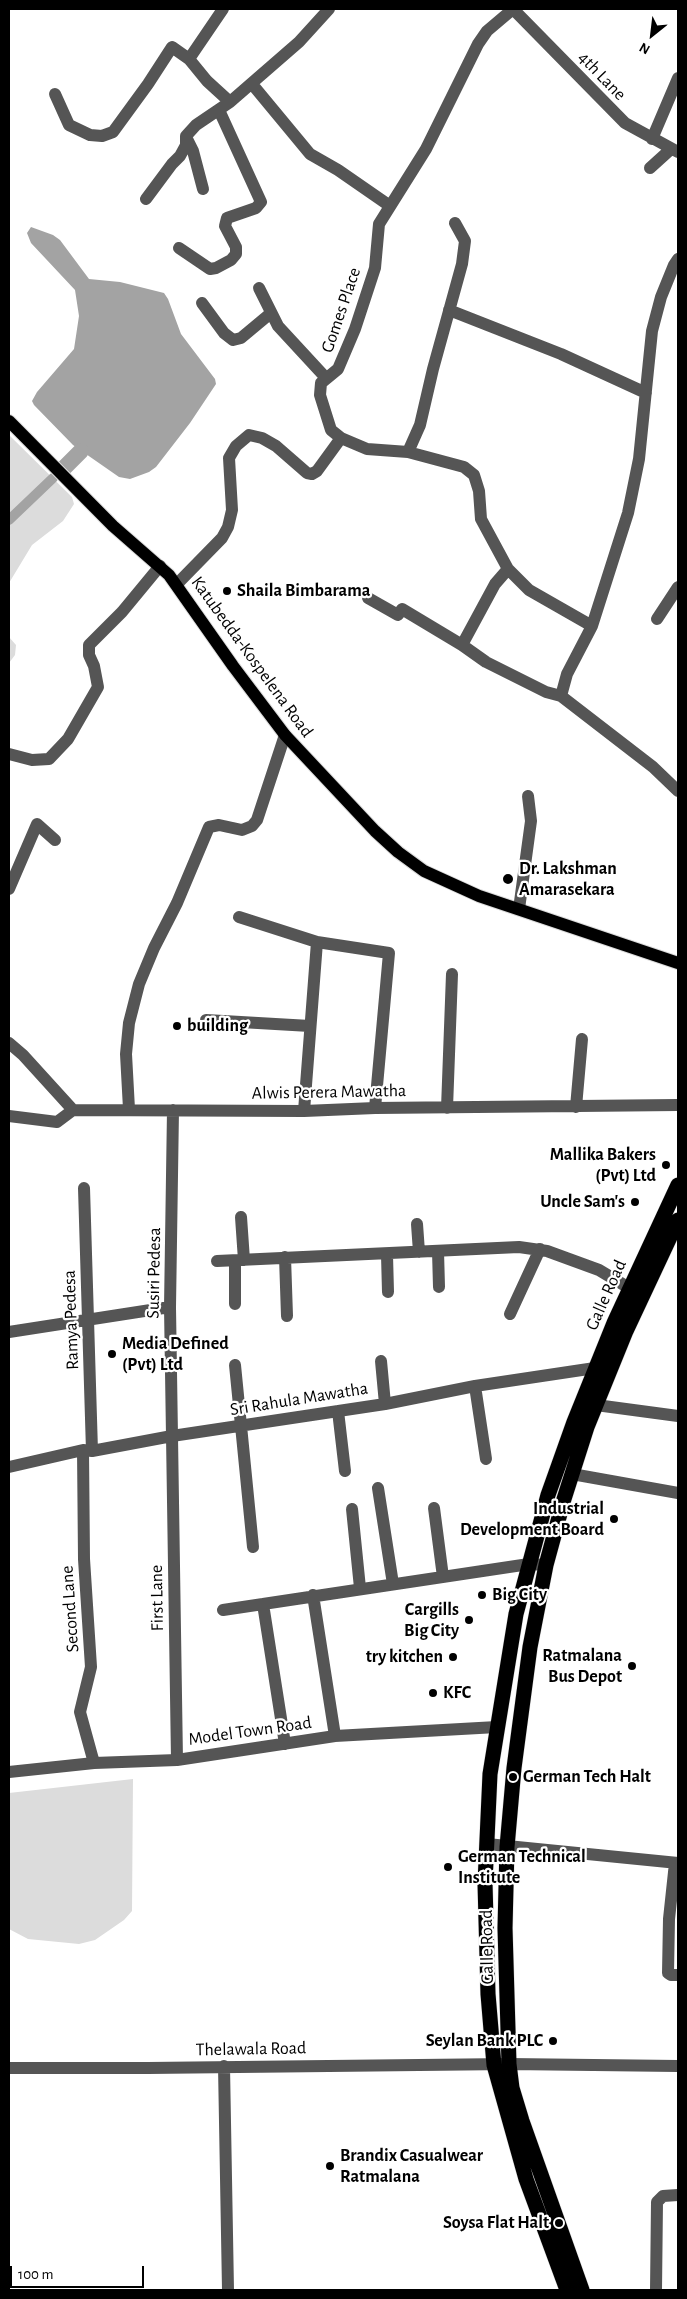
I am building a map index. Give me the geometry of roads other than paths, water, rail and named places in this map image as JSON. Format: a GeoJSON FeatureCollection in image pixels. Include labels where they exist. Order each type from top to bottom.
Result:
{"type":"FeatureCollection","features":[{"type":"Feature","properties":{"kind":"highway","name":"Galle Road"},"geometry":{"type":"LineString","coordinates":[[567,2290],[526,2179],[488,1994],[485,1883],[490,1774],[516,1614],[548,1495],[595,1368],[629,1288],[678,1185]]}},
{"type":"Feature","properties":{"kind":"highway","name":"Galle Road"},"geometry":{"type":"LineString","coordinates":[[582,2290],[512,2088],[502,2065],[507,1847],[514,1768],[530,1646],[546,1565],[572,1474],[596,1405],[626,1331],[674,1239],[678,1220]]}},
{"type":"Feature","properties":{"kind":"main road","name":"Katubedda-Kospelena Road"},"geometry":{"type":"LineString","coordinates":[[9,421],[113,526],[160,566],[177,584],[233,666],[285,735],[375,831],[404,857],[424,872],[479,896],[678,964]]}},
{"type":"Feature","properties":{"kind":"street"},"geometry":{"type":"LineString","coordinates":[[189,59],[223,9]]}},
{"type":"Feature","properties":{"kind":"street"},"geometry":{"type":"LineString","coordinates":[[146,199],[180,156],[186,145],[186,136],[196,125],[230,102],[252,84],[299,42],[329,9]]}},
{"type":"Feature","properties":{"kind":"street","name":"4th Lane"},"geometry":{"type":"LineString","coordinates":[[513,9],[625,123],[675,150]]}},
{"type":"Feature","properties":{"kind":"street","name":"Gomes Place"},"geometry":{"type":"LineString","coordinates":[[341,438],[331,430],[320,394],[321,384],[326,378],[333,375],[343,361],[375,268],[379,224],[426,149],[478,44],[487,31],[513,9]]}},
{"type":"Feature","properties":{"kind":"street"},"geometry":{"type":"LineString","coordinates":[[54,94],[69,125],[90,136],[102,136],[113,132],[148,84],[168,49],[172,47],[178,49],[189,59],[230,102]]}},
{"type":"Feature","properties":{"kind":"street"},"geometry":{"type":"LineString","coordinates":[[652,139],[678,78]]}},
{"type":"Feature","properties":{"kind":"street"},"geometry":{"type":"LineString","coordinates":[[252,84],[310,154],[338,170],[390,206]]}},
{"type":"Feature","properties":{"kind":"street"},"geometry":{"type":"LineString","coordinates":[[179,248],[210,269],[231,260],[236,254],[236,247],[225,226],[227,218],[256,208],[261,202],[219,110]]}},
{"type":"Feature","properties":{"kind":"street"},"geometry":{"type":"LineString","coordinates":[[186,136],[193,151],[203,189]]}},
{"type":"Feature","properties":{"kind":"street"},"geometry":{"type":"LineString","coordinates":[[650,168],[675,150]]}},
{"type":"Feature","properties":{"kind":"street"},"geometry":{"type":"LineString","coordinates":[[408,452],[420,425],[465,248],[462,234],[455,223]]}},
{"type":"Feature","properties":{"kind":"street"},"geometry":{"type":"LineString","coordinates":[[561,696],[567,674],[592,626],[628,513],[639,459],[652,331],[661,298],[674,264],[678,259]]}},
{"type":"Feature","properties":{"kind":"street"},"geometry":{"type":"LineString","coordinates":[[259,288],[278,326],[326,378]]}},
{"type":"Feature","properties":{"kind":"street"},"geometry":{"type":"LineString","coordinates":[[202,303],[224,333],[233,340],[241,338],[272,313]]}},
{"type":"Feature","properties":{"kind":"street"},"geometry":{"type":"LineString","coordinates":[[448,310],[561,354],[646,393]]}},
{"type":"Feature","properties":{"kind":"street"},"geometry":{"type":"LineString","coordinates":[[177,584],[222,538],[228,527],[232,510],[229,458],[236,446],[249,435],[262,438],[276,446],[307,473],[312,474],[341,438],[367,449],[408,452],[464,467],[474,475],[481,519],[508,569],[529,590],[592,626]]}},
{"type":"Feature","properties":{"kind":"street"},"geometry":{"type":"LineString","coordinates":[[9,754],[32,760],[49,759],[68,739],[98,687],[94,666],[89,655],[89,645],[122,612],[160,566]]}},
{"type":"Feature","properties":{"kind":"street"},"geometry":{"type":"LineString","coordinates":[[462,645],[495,584],[508,569]]}},
{"type":"Feature","properties":{"kind":"street"},"geometry":{"type":"LineString","coordinates":[[657,619],[678,587]]}},
{"type":"Feature","properties":{"kind":"street"},"geometry":{"type":"LineString","coordinates":[[368,598],[398,614],[402,609],[495,666],[546,692],[561,696],[653,767],[678,792]]}},
{"type":"Feature","properties":{"kind":"street"},"geometry":{"type":"LineString","coordinates":[[129,1109],[126,1064],[127,1037],[134,1002],[147,966],[177,903],[209,827],[219,825],[242,830],[252,826],[256,820],[285,735]]}},
{"type":"Feature","properties":{"kind":"street"},"geometry":{"type":"LineString","coordinates":[[519,909],[532,821],[528,796]]}},
{"type":"Feature","properties":{"kind":"street"},"geometry":{"type":"LineString","coordinates":[[9,889],[37,824],[55,840]]}},
{"type":"Feature","properties":{"kind":"street"},"geometry":{"type":"LineString","coordinates":[[239,917],[317,942],[389,952],[375,1108]]}},
{"type":"Feature","properties":{"kind":"street"},"geometry":{"type":"LineString","coordinates":[[304,1112],[317,942]]}},
{"type":"Feature","properties":{"kind":"street"},"geometry":{"type":"LineString","coordinates":[[447,1108],[452,974]]}},
{"type":"Feature","properties":{"kind":"street"},"geometry":{"type":"LineString","coordinates":[[206,1020],[310,1026]]}},
{"type":"Feature","properties":{"kind":"street"},"geometry":{"type":"LineString","coordinates":[[576,1107],[582,1039]]}},
{"type":"Feature","properties":{"kind":"street"},"geometry":{"type":"LineString","coordinates":[[9,1043],[23,1055],[73,1110],[57,1122],[9,1116]]}},
{"type":"Feature","properties":{"kind":"street","name":"Alwis Perera Mawatha"},"geometry":{"type":"LineString","coordinates":[[73,1110],[304,1112],[375,1108],[678,1105]]}},
{"type":"Feature","properties":{"kind":"street","name":"Susiri Pedesa"},"geometry":{"type":"LineString","coordinates":[[172,1436],[170,1307],[173,1110]]}},
{"type":"Feature","properties":{"kind":"street","name":"Ramya Pedesa"},"geometry":{"type":"LineString","coordinates":[[84,1188],[89,1321],[87,1451]]}},
{"type":"Feature","properties":{"kind":"street"},"geometry":{"type":"LineString","coordinates":[[235,1304],[240,1260],[241,1217]]}},
{"type":"Feature","properties":{"kind":"street"},"geometry":{"type":"LineString","coordinates":[[417,1224],[420,1252]]}},
{"type":"Feature","properties":{"kind":"street"},"geometry":{"type":"LineString","coordinates":[[656,1231],[674,1239]]}},
{"type":"Feature","properties":{"kind":"street"},"geometry":{"type":"LineString","coordinates":[[217,1261],[286,1257],[386,1255],[519,1247],[540,1250],[599,1270],[629,1288]]}},
{"type":"Feature","properties":{"kind":"street"},"geometry":{"type":"LineString","coordinates":[[510,1314],[540,1250]]}},
{"type":"Feature","properties":{"kind":"street"},"geometry":{"type":"LineString","coordinates":[[438,1251],[439,1287]]}},
{"type":"Feature","properties":{"kind":"street"},"geometry":{"type":"LineString","coordinates":[[386,1255],[388,1292]]}},
{"type":"Feature","properties":{"kind":"street"},"geometry":{"type":"LineString","coordinates":[[286,1257],[288,1316]]}},
{"type":"Feature","properties":{"kind":"street"},"geometry":{"type":"LineString","coordinates":[[9,1332],[170,1307]]}},
{"type":"Feature","properties":{"kind":"street"},"geometry":{"type":"LineString","coordinates":[[381,1361],[385,1404]]}},
{"type":"Feature","properties":{"kind":"street"},"geometry":{"type":"LineString","coordinates":[[235,1365],[252,1547]]}},
{"type":"Feature","properties":{"kind":"street","name":"Sri Rahula Mawatha"},"geometry":{"type":"LineString","coordinates":[[9,1467],[172,1436],[385,1404],[475,1386],[595,1368]]}},
{"type":"Feature","properties":{"kind":"street"},"geometry":{"type":"LineString","coordinates":[[475,1386],[486,1459]]}},
{"type":"Feature","properties":{"kind":"street"},"geometry":{"type":"LineString","coordinates":[[596,1405],[678,1416]]}},
{"type":"Feature","properties":{"kind":"street"},"geometry":{"type":"LineString","coordinates":[[338,1411],[345,1471]]}},
{"type":"Feature","properties":{"kind":"street","name":"First Lane"},"geometry":{"type":"LineString","coordinates":[[172,1436],[177,1760]]}},
{"type":"Feature","properties":{"kind":"street","name":"Second Lane"},"geometry":{"type":"LineString","coordinates":[[87,1451],[84,1559],[91,1667],[80,1712],[94,1763]]}},
{"type":"Feature","properties":{"kind":"street"},"geometry":{"type":"LineString","coordinates":[[572,1474],[678,1493]]}},
{"type":"Feature","properties":{"kind":"street"},"geometry":{"type":"LineString","coordinates":[[378,1488],[393,1584]]}},
{"type":"Feature","properties":{"kind":"street"},"geometry":{"type":"LineString","coordinates":[[434,1508],[443,1577]]}},
{"type":"Feature","properties":{"kind":"street"},"geometry":{"type":"LineString","coordinates":[[352,1509],[360,1588]]}},
{"type":"Feature","properties":{"kind":"street"},"geometry":{"type":"LineString","coordinates":[[223,1610],[529,1564],[546,1565]]}},
{"type":"Feature","properties":{"kind":"street"},"geometry":{"type":"LineString","coordinates":[[313,1595],[335,1736]]}},
{"type":"Feature","properties":{"kind":"street"},"geometry":{"type":"LineString","coordinates":[[263,1604],[285,1744]]}},
{"type":"Feature","properties":{"kind":"street","name":"Model Town Road"},"geometry":{"type":"LineString","coordinates":[[9,1772],[94,1763],[177,1760],[335,1736],[497,1727]]}},
{"type":"Feature","properties":{"kind":"street"},"geometry":{"type":"LineString","coordinates":[[487,1844],[677,1863],[674,1919],[668,1973],[678,1975]]}},
{"type":"Feature","properties":{"kind":"street","name":"Thelawala Road"},"geometry":{"type":"LineString","coordinates":[[9,2068],[502,2065],[678,2066]]}},
{"type":"Feature","properties":{"kind":"street"},"geometry":{"type":"LineString","coordinates":[[224,2066],[228,2290]]}},
{"type":"Feature","properties":{"kind":"street"},"geometry":{"type":"LineString","coordinates":[[656,2290],[657,2202],[663,2196],[678,2195]]}},
{"type":"Feature","properties":{"kind":"waterway"},"geometry":{"type":"LineString","coordinates":[[64,468],[81,451]]}},
{"type":"Feature","properties":{"kind":"waterway"},"geometry":{"type":"LineString","coordinates":[[9,520],[53,478]]}},
{"type":"Feature","properties":{"kind":"place","name":"Shaila Bimbarama"},"geometry":{"type":"Point","coordinates":[227,591]}},
{"type":"Feature","properties":{"kind":"place","name":"Dr. Lakshman Amarasekara"},"geometry":{"type":"Point","coordinates":[508,879]}},
{"type":"Feature","properties":{"kind":"place","name":"building"},"geometry":{"type":"Point","coordinates":[177,1026]}},
{"type":"Feature","properties":{"kind":"place","name":"Mallika Bakers (Pvt) Ltd"},"geometry":{"type":"Point","coordinates":[666,1165]}},
{"type":"Feature","properties":{"kind":"place","name":"Uncle Sam's"},"geometry":{"type":"Point","coordinates":[635,1202]}},
{"type":"Feature","properties":{"kind":"place","name":"Media Defined (Pvt) Ltd"},"geometry":{"type":"Point","coordinates":[112,1354]}},
{"type":"Feature","properties":{"kind":"place","name":"Industrial Development Board"},"geometry":{"type":"Point","coordinates":[614,1519]}},
{"type":"Feature","properties":{"kind":"place","name":"Big City"},"geometry":{"type":"Point","coordinates":[482,1595]}},
{"type":"Feature","properties":{"kind":"place","name":"Cargills Big City"},"geometry":{"type":"Point","coordinates":[469,1620]}},
{"type":"Feature","properties":{"kind":"place","name":"try kitchen"},"geometry":{"type":"Point","coordinates":[453,1657]}},
{"type":"Feature","properties":{"kind":"place","name":"Ratmalana Bus Depot"},"geometry":{"type":"Point","coordinates":[632,1666]}},
{"type":"Feature","properties":{"kind":"place","name":"KFC"},"geometry":{"type":"Point","coordinates":[433,1693]}},
{"type":"Feature","properties":{"kind":"place","name":"German Tech Halt"},"geometry":{"type":"Point","coordinates":[513,1777]}},
{"type":"Feature","properties":{"kind":"place","name":"German Technical Institute"},"geometry":{"type":"Point","coordinates":[448,1867]}},
{"type":"Feature","properties":{"kind":"place","name":"Seylan Bank PLC"},"geometry":{"type":"Point","coordinates":[553,2041]}},
{"type":"Feature","properties":{"kind":"place","name":"Brandix Casualwear Ratmalana"},"geometry":{"type":"Point","coordinates":[330,2166]}},
{"type":"Feature","properties":{"kind":"place","name":"Soysa Flat Halt"},"geometry":{"type":"Point","coordinates":[559,2223]}}]}
